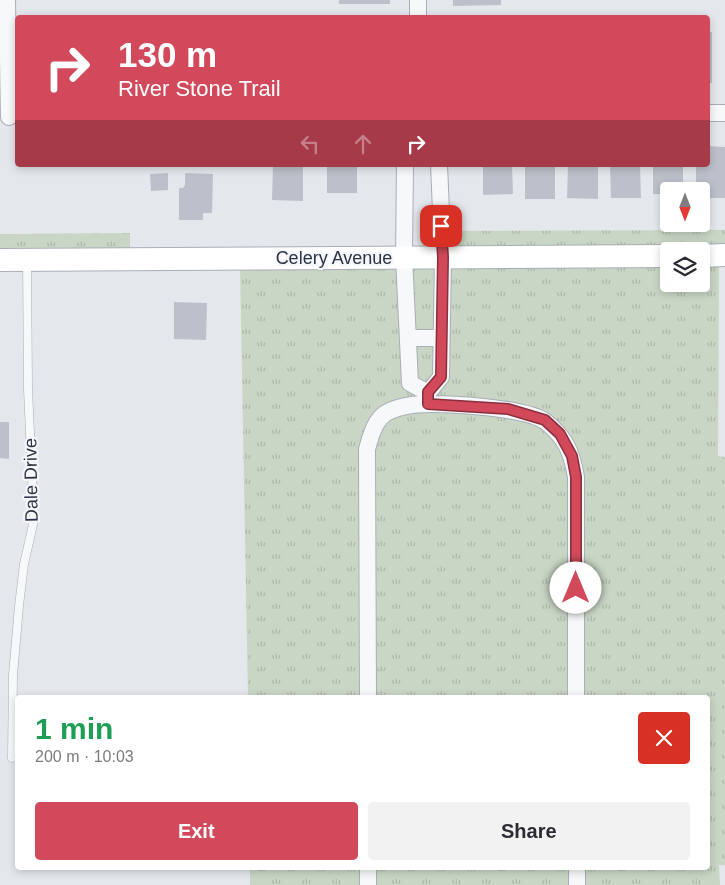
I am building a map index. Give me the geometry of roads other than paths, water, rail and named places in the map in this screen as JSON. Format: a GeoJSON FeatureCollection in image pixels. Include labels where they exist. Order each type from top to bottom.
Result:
{"type":"FeatureCollection","features":[{"type":"Feature","properties":{"kind":"main road"},"geometry":{"type":"LineString","coordinates":[[710,256],[725,255]]}},
{"type":"Feature","properties":{"kind":"main road","name":"Celery Avenue"},"geometry":{"type":"LineString","coordinates":[[0,260],[660,256]]}},
{"type":"Feature","properties":{"kind":"street"},"geometry":{"type":"LineString","coordinates":[[7,0],[9,117]]}},
{"type":"Feature","properties":{"kind":"street"},"geometry":{"type":"LineString","coordinates":[[418,0],[418,15]]}},
{"type":"Feature","properties":{"kind":"street"},"geometry":{"type":"LineString","coordinates":[[710,113],[725,113]]}},
{"type":"Feature","properties":{"kind":"street"},"geometry":{"type":"LineString","coordinates":[[405,167],[404,257],[410,383],[428,398]]}},
{"type":"Feature","properties":{"kind":"street"},"geometry":{"type":"LineString","coordinates":[[428,398],[441,377],[443,257],[439,167]]}},
{"type":"Feature","properties":{"kind":"street"},"geometry":{"type":"LineString","coordinates":[[408,338],[441,338]]}},
{"type":"Feature","properties":{"kind":"street"},"geometry":{"type":"LineString","coordinates":[[368,695],[367,449],[374,426],[386,413],[428,398],[508,409],[545,420],[560,434],[572,456],[576,477],[576,695]]}},
{"type":"Feature","properties":{"kind":"street"},"geometry":{"type":"LineString","coordinates":[[368,870],[368,885]]}},
{"type":"Feature","properties":{"kind":"street"},"geometry":{"type":"LineString","coordinates":[[577,870],[577,885]]}},
{"type":"Feature","properties":{"kind":"lane","name":"Dale Drive"},"geometry":{"type":"LineString","coordinates":[[12,758],[13,675],[19,606],[24,564],[34,520],[28,389],[26,260]]}}]}
